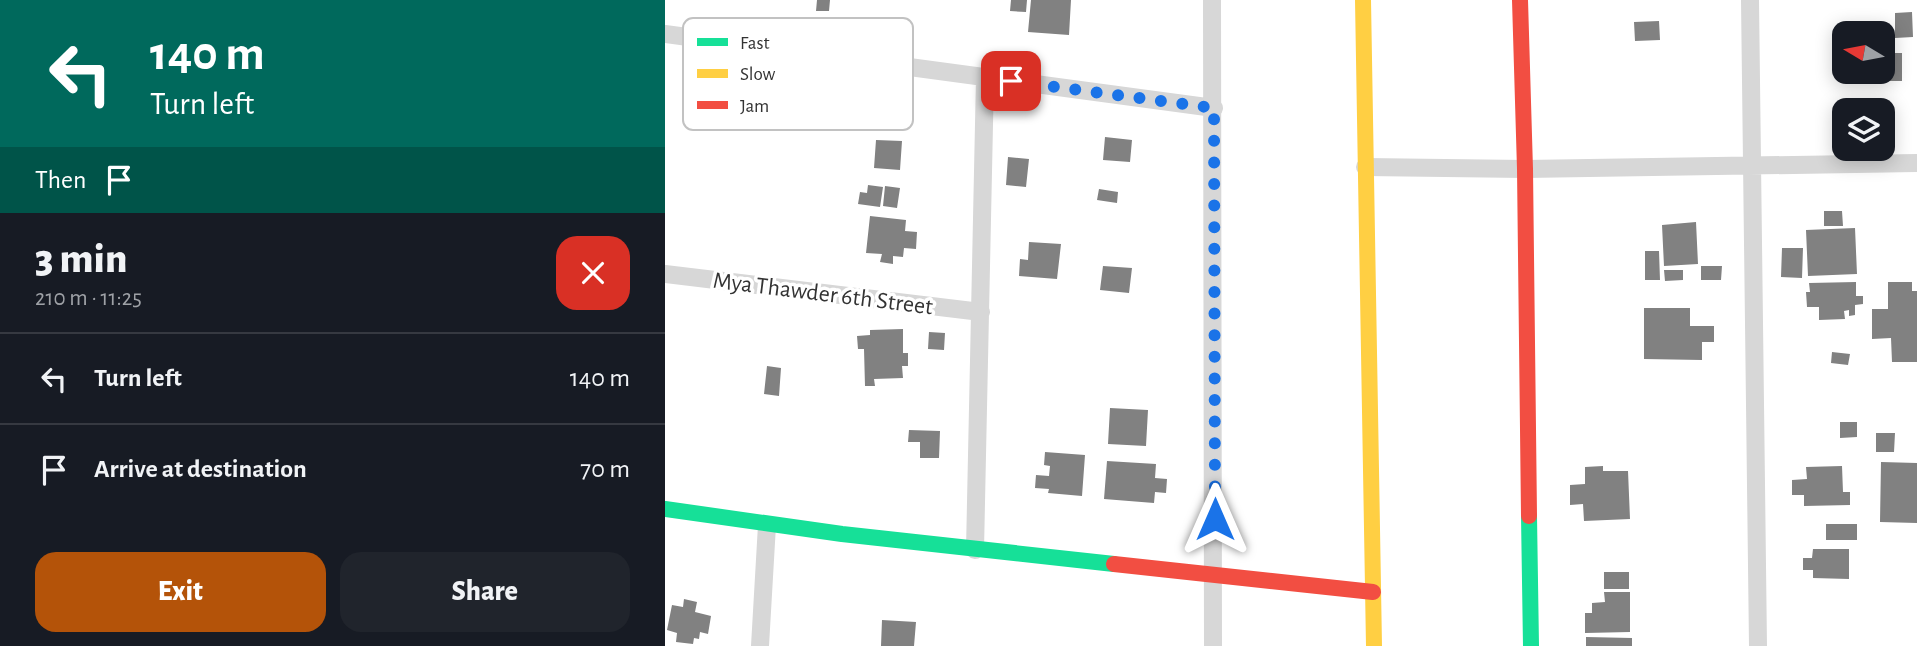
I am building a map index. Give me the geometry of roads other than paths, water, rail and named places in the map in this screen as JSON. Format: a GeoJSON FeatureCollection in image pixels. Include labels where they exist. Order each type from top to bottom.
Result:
{"type":"FeatureCollection","features":[{"type":"Feature","properties":{"kind":"street"},"geometry":{"type":"LineString","coordinates":[[1212,0],[1215,574],[1213,646]]}},
{"type":"Feature","properties":{"kind":"street"},"geometry":{"type":"LineString","coordinates":[[1363,0],[1374,646]]}},
{"type":"Feature","properties":{"kind":"street"},"geometry":{"type":"LineString","coordinates":[[1520,0],[1525,169],[1531,646]]}},
{"type":"Feature","properties":{"kind":"street"},"geometry":{"type":"LineString","coordinates":[[1750,0],[1758,646]]}},
{"type":"Feature","properties":{"kind":"street"},"geometry":{"type":"LineString","coordinates":[[665,34],[683,36]]}},
{"type":"Feature","properties":{"kind":"street"},"geometry":{"type":"LineString","coordinates":[[913,67],[1214,108]]}},
{"type":"Feature","properties":{"kind":"street"},"geometry":{"type":"LineString","coordinates":[[975,550],[985,77]]}},
{"type":"Feature","properties":{"kind":"street"},"geometry":{"type":"LineString","coordinates":[[1365,167],[1525,169],[1917,163]]}},
{"type":"Feature","properties":{"kind":"street","name":"Mya Thawder 6th Street"},"geometry":{"type":"LineString","coordinates":[[665,274],[981,312]]}},
{"type":"Feature","properties":{"kind":"street"},"geometry":{"type":"LineString","coordinates":[[665,509],[767,525],[975,550],[1373,592]]}},
{"type":"Feature","properties":{"kind":"street"},"geometry":{"type":"LineString","coordinates":[[760,646],[767,525]]}}]}
